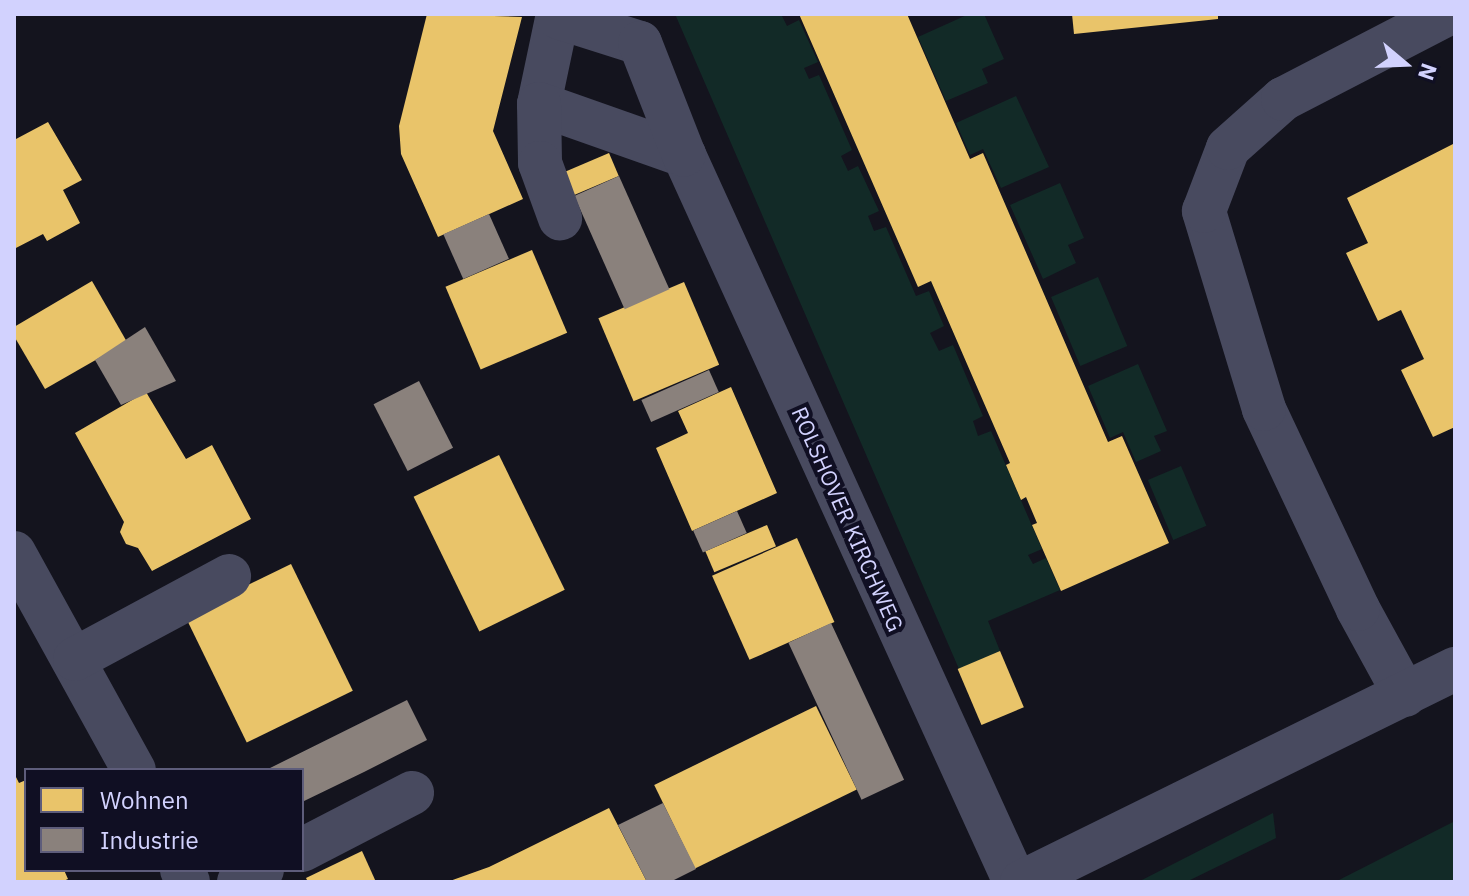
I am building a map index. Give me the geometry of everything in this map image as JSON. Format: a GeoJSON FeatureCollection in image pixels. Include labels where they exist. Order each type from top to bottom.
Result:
{"type":"FeatureCollection","features":[{"type":"Feature","properties":{"kind":"street"},"geometry":{"type":"LineString","coordinates":[[1405,695],[1358,609],[1264,409],[1204,211],[1228,148],[1283,99],[1447,14]]}},
{"type":"Feature","properties":{"kind":"street","name":"ROLSHOVER KIRCHWEG"},"geometry":{"type":"LineString","coordinates":[[560,218],[540,163],[539,104],[558,15],[640,43],[684,155],[1015,882]]}},
{"type":"Feature","properties":{"kind":"street"},"geometry":{"type":"LineString","coordinates":[[539,104],[684,155]]}},
{"type":"Feature","properties":{"kind":"street"},"geometry":{"type":"LineString","coordinates":[[14,553],[133,768]]}},
{"type":"Feature","properties":{"kind":"street"},"geometry":{"type":"LineString","coordinates":[[75,659],[229,576]]}},
{"type":"Feature","properties":{"kind":"street"},"geometry":{"type":"LineString","coordinates":[[1022,882],[1455,669]]}},
{"type":"Feature","properties":{"kind":"street"},"geometry":{"type":"LineString","coordinates":[[304,849],[412,793]]}},
{"type":"Feature","properties":{"kind":"street"},"geometry":{"type":"LineString","coordinates":[[239,882],[258,872]]}},
{"type":"Feature","properties":{"kind":"green space"},"geometry":{"type":"Polygon","coordinates":[[[675,14],[781,14],[787,26],[799,20],[818,62],[804,68],[809,79],[819,75],[852,150],[841,156],[848,171],[858,166],[879,211],[868,216],[874,231],[886,227],[916,296],[929,291],[944,326],[930,333],[939,351],[953,345],[983,416],[973,421],[978,436],[991,431],[1042,549],[1028,555],[1033,564],[1046,558],[1060,590],[988,621],[1000,651],[959,669],[675,14]]]}},
{"type":"Feature","properties":{"kind":"green space"},"geometry":{"type":"Polygon","coordinates":[[[969,14],[984,14],[1004,59],[982,69],[988,83],[946,101],[918,37],[969,14]]]}},
{"type":"Feature","properties":{"kind":"green space"},"geometry":{"type":"Polygon","coordinates":[[[1016,96],[1049,167],[1001,188],[983,149],[970,155],[956,123],[1016,96]]]}},
{"type":"Feature","properties":{"kind":"green space"},"geometry":{"type":"Polygon","coordinates":[[[1060,183],[1084,238],[1068,245],[1076,263],[1043,279],[1010,205],[1060,183]]]}},
{"type":"Feature","properties":{"kind":"green space"},"geometry":{"type":"Polygon","coordinates":[[[1098,277],[1127,346],[1080,366],[1051,297],[1098,277]]]}},
{"type":"Feature","properties":{"kind":"green space"},"geometry":{"type":"Polygon","coordinates":[[[1138,364],[1167,431],[1154,436],[1161,451],[1136,462],[1123,432],[1110,438],[1088,386],[1138,364]]]}},
{"type":"Feature","properties":{"kind":"green space"},"geometry":{"type":"Polygon","coordinates":[[[1181,466],[1206,526],[1173,540],[1148,480],[1181,466]]]}},
{"type":"Feature","properties":{"kind":"green space"},"geometry":{"type":"Polygon","coordinates":[[[1273,813],[1276,838],[1186,882],[1138,882],[1273,813]]]}},
{"type":"Feature","properties":{"kind":"green space"},"geometry":{"type":"Polygon","coordinates":[[[1455,821],[1455,882],[1335,882],[1455,821]]]}},
{"type":"Feature","properties":{"kind":"building: Wohnen"},"geometry":{"type":"Polygon","coordinates":[[[427,14],[522,17],[493,131],[523,199],[438,237],[401,154],[399,126],[427,14]]]}},
{"type":"Feature","properties":{"kind":"building: Wohnen"},"geometry":{"type":"Polygon","coordinates":[[[799,14],[907,14],[970,159],[983,153],[1108,442],[1122,436],[1169,543],[1061,591],[1032,525],[1037,523],[1026,497],[1021,500],[1006,465],[1010,463],[931,281],[918,287],[799,14]]]}},
{"type":"Feature","properties":{"kind":"building: Wohnen"},"geometry":{"type":"Polygon","coordinates":[[[1072,14],[1218,14],[1218,19],[1074,34],[1072,14]]]}},
{"type":"Feature","properties":{"kind":"building: Wohnen"},"geometry":{"type":"Polygon","coordinates":[[[48,122],[82,180],[63,190],[80,223],[47,241],[43,234],[14,249],[14,135],[16,139],[48,122]]]}},
{"type":"Feature","properties":{"kind":"building: Wohnen"},"geometry":{"type":"Polygon","coordinates":[[[1455,143],[1455,427],[1433,437],[1401,370],[1424,359],[1401,310],[1378,321],[1346,253],[1368,243],[1347,198],[1455,143]]]}},
{"type":"Feature","properties":{"kind":"building: Wohnen"},"geometry":{"type":"Polygon","coordinates":[[[609,153],[619,176],[574,195],[564,172],[609,153]]]}},
{"type":"Feature","properties":{"kind":"building: Wohnen"},"geometry":{"type":"Polygon","coordinates":[[[532,250],[567,333],[481,370],[445,287],[532,250]]]}},
{"type":"Feature","properties":{"kind":"building: Wohnen"},"geometry":{"type":"Polygon","coordinates":[[[92,281],[127,342],[45,389],[14,336],[14,327],[92,281]]]}},
{"type":"Feature","properties":{"kind":"building: Wohnen"},"geometry":{"type":"Polygon","coordinates":[[[684,282],[719,365],[634,401],[598,318],[684,282]]]}},
{"type":"Feature","properties":{"kind":"building: Wohnen"},"geometry":{"type":"Polygon","coordinates":[[[731,387],[777,493],[692,531],[656,448],[688,433],[678,411],[731,387]]]}},
{"type":"Feature","properties":{"kind":"building: Wohnen"},"geometry":{"type":"Polygon","coordinates":[[[146,392],[186,459],[212,445],[251,519],[152,571],[138,548],[126,544],[120,532],[124,522],[75,433],[146,392]]]}},
{"type":"Feature","properties":{"kind":"building: Wohnen"},"geometry":{"type":"Polygon","coordinates":[[[499,455],[565,590],[479,631],[414,497],[499,455]]]}},
{"type":"Feature","properties":{"kind":"building: Wohnen"},"geometry":{"type":"Polygon","coordinates":[[[767,525],[776,546],[714,572],[705,551],[767,525]]]}},
{"type":"Feature","properties":{"kind":"building: Wohnen"},"geometry":{"type":"Polygon","coordinates":[[[797,538],[834,622],[749,660],[712,576],[797,538]]]}},
{"type":"Feature","properties":{"kind":"building: Wohnen"},"geometry":{"type":"Polygon","coordinates":[[[291,564],[353,691],[247,742],[185,616],[291,564]]]}},
{"type":"Feature","properties":{"kind":"building: Wohnen"},"geometry":{"type":"Polygon","coordinates":[[[1000,651],[1024,707],[981,725],[958,669],[1000,651]]]}},
{"type":"Feature","properties":{"kind":"building: Wohnen"},"geometry":{"type":"Polygon","coordinates":[[[816,706],[857,790],[695,868],[654,785],[816,706]]]}},
{"type":"Feature","properties":{"kind":"building: Wohnen"},"geometry":{"type":"Polygon","coordinates":[[[14,773],[19,783],[24,781],[24,872],[65,872],[68,879],[61,882],[14,882],[14,773]]]}},
{"type":"Feature","properties":{"kind":"building: Wohnen"},"geometry":{"type":"Polygon","coordinates":[[[609,808],[647,882],[447,882],[489,867],[609,808]]]}},
{"type":"Feature","properties":{"kind":"building: Wohnen"},"geometry":{"type":"Polygon","coordinates":[[[362,851],[376,882],[308,882],[306,878],[362,851]]]}},
{"type":"Feature","properties":{"kind":"building: Industrie"},"geometry":{"type":"Polygon","coordinates":[[[619,176],[669,289],[625,309],[574,196],[619,176]]]}},
{"type":"Feature","properties":{"kind":"building: Industrie"},"geometry":{"type":"Polygon","coordinates":[[[489,214],[509,259],[463,279],[443,234],[489,214]]]}},
{"type":"Feature","properties":{"kind":"building: Industrie"},"geometry":{"type":"Polygon","coordinates":[[[145,327],[176,381],[121,405],[95,360],[145,327]]]}},
{"type":"Feature","properties":{"kind":"building: Industrie"},"geometry":{"type":"Polygon","coordinates":[[[709,370],[719,392],[651,422],[641,400],[709,370]]]}},
{"type":"Feature","properties":{"kind":"building: Industrie"},"geometry":{"type":"Polygon","coordinates":[[[419,381],[453,448],[408,471],[374,404],[419,381]]]}},
{"type":"Feature","properties":{"kind":"building: Industrie"},"geometry":{"type":"Polygon","coordinates":[[[737,511],[747,533],[703,552],[693,531],[737,511]]]}},
{"type":"Feature","properties":{"kind":"building: Industrie"},"geometry":{"type":"Polygon","coordinates":[[[831,623],[904,780],[862,800],[788,643],[831,623]]]}},
{"type":"Feature","properties":{"kind":"building: Industrie"},"geometry":{"type":"Polygon","coordinates":[[[407,700],[427,740],[304,801],[304,768],[270,768],[407,700]]]}},
{"type":"Feature","properties":{"kind":"building: Industrie"},"geometry":{"type":"Polygon","coordinates":[[[663,803],[696,869],[670,882],[647,882],[618,825],[663,803]]]}}]}
